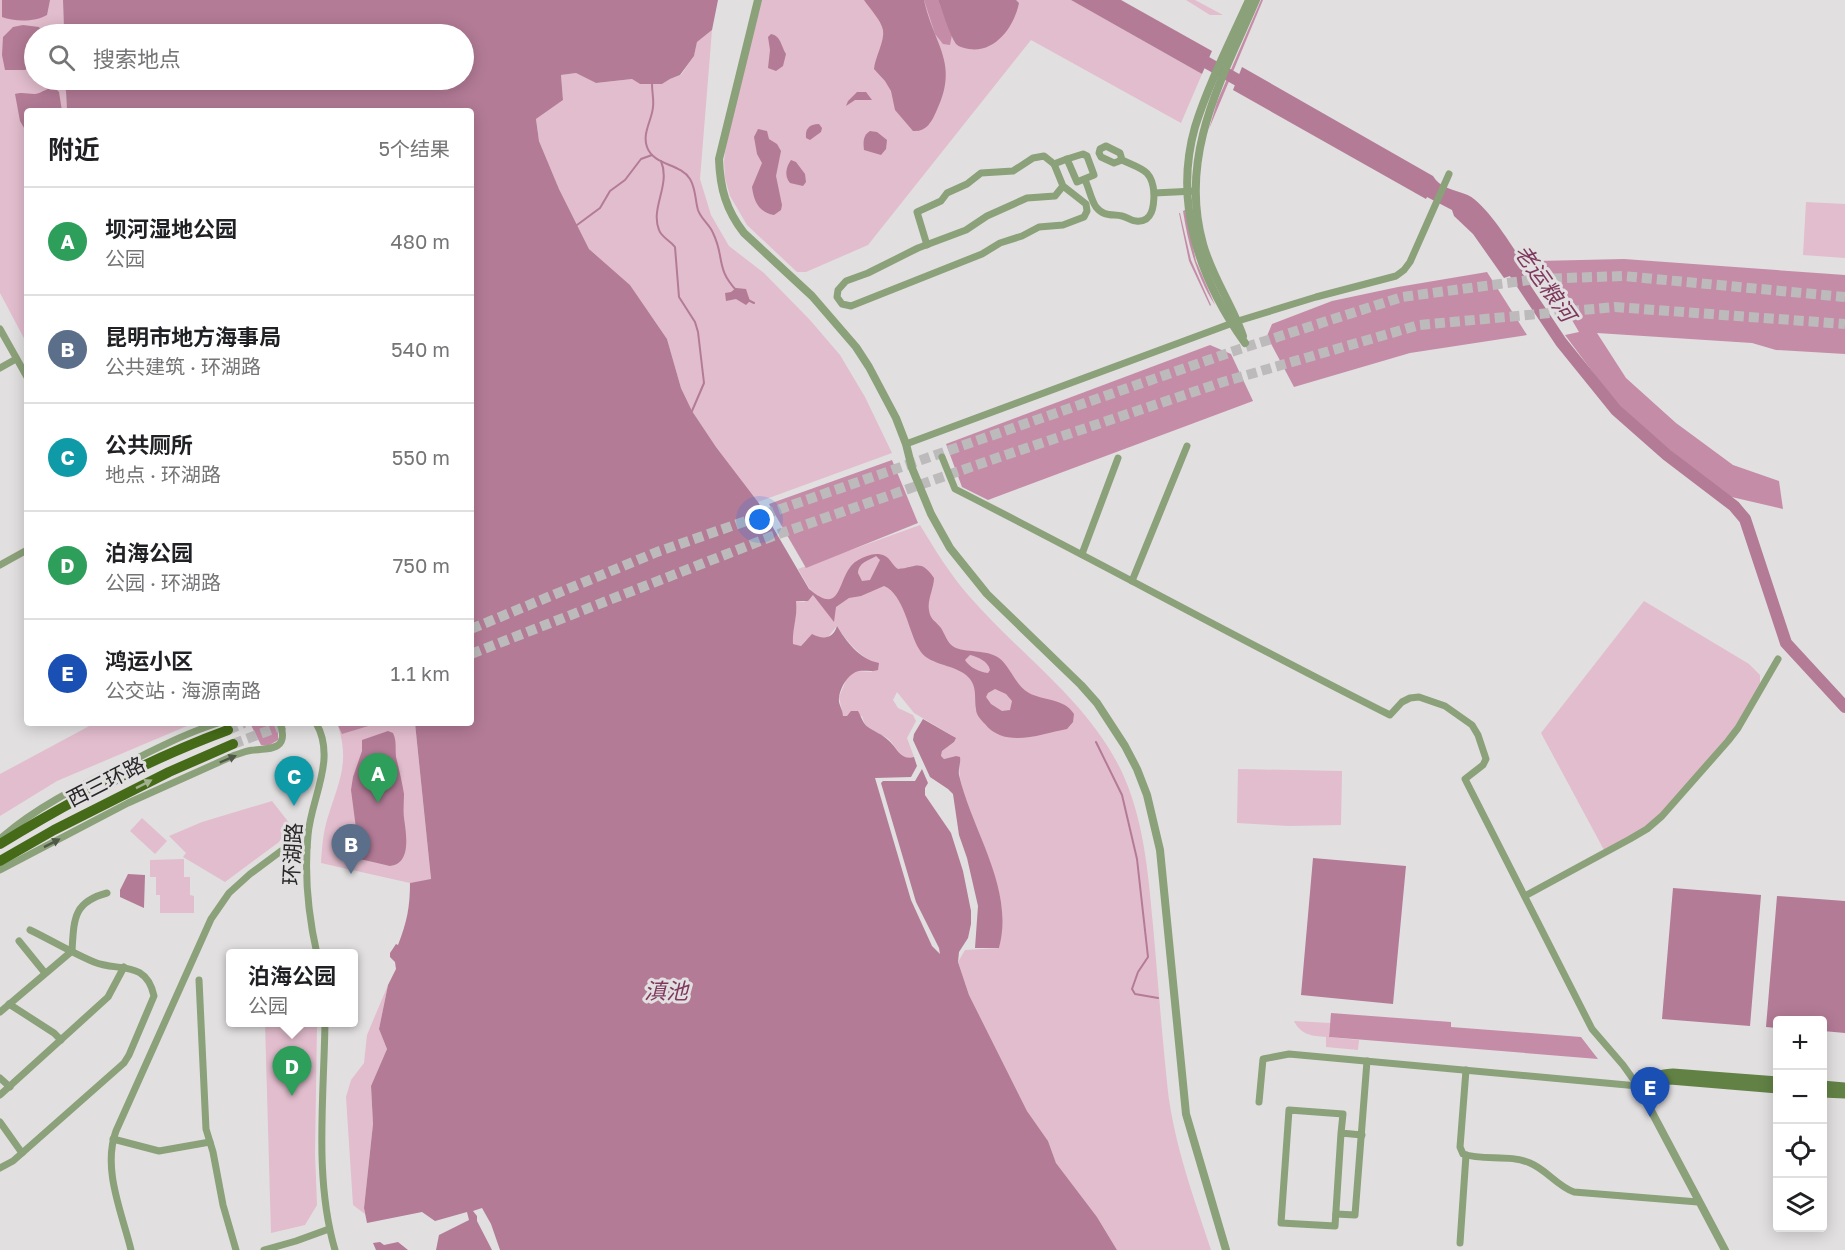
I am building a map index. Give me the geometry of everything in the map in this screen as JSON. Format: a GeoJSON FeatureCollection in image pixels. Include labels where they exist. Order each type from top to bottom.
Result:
{"type":"FeatureCollection","features":[{"type":"Feature","properties":{"kind":"main road","name":"西三环路"},"geometry":{"type":"LineString","coordinates":[[0,844],[63,806],[228,729]]}},
{"type":"Feature","properties":{"kind":"main road","name":"西三环路"},"geometry":{"type":"LineString","coordinates":[[0,861],[54,830],[169,772],[233,744]]}},
{"type":"Feature","properties":{"kind":"main road"},"geometry":{"type":"LineString","coordinates":[[1638,1086],[1648,1078],[1673,1073],[1773,1081]]}},
{"type":"Feature","properties":{"kind":"main road"},"geometry":{"type":"LineString","coordinates":[[1638,1086],[1670,1080],[1773,1089]]}},
{"type":"Feature","properties":{"kind":"main road"},"geometry":{"type":"LineString","coordinates":[[1827,1085],[1845,1087]]}},
{"type":"Feature","properties":{"kind":"main road"},"geometry":{"type":"LineString","coordinates":[[1827,1093],[1845,1094]]}},
{"type":"Feature","properties":{"kind":"street"},"geometry":{"type":"LineString","coordinates":[[758,0],[719,159],[724,199],[744,233],[807,290],[841,328],[869,367],[892,410],[931,514],[950,548],[987,594],[1097,703],[1137,769],[1147,795],[1160,850],[1186,1114],[1226,1250]]}},
{"type":"Feature","properties":{"kind":"street"},"geometry":{"type":"LineString","coordinates":[[1231,51],[1249,0]]}},
{"type":"Feature","properties":{"kind":"street"},"geometry":{"type":"LineString","coordinates":[[1234,322],[1208,260],[1191,191],[1200,139],[1215,88],[1256,0]]}},
{"type":"Feature","properties":{"kind":"street"},"geometry":{"type":"LineString","coordinates":[[1054,164],[1067,159],[1083,153],[1086,154],[1094,173],[1093,177],[1079,182],[1075,180],[1067,159]]}},
{"type":"Feature","properties":{"kind":"street"},"geometry":{"type":"LineString","coordinates":[[927,245],[917,212],[941,201],[950,190],[967,184],[981,173],[1013,171],[1033,158],[1044,156],[1054,164],[1063,186],[1085,201],[1087,207],[1083,217],[1063,225],[1039,227],[1022,236],[1000,243],[982,254],[850,306],[839,301],[837,290],[846,281],[966,230],[987,216],[1027,198],[1055,196],[1063,186]]}},
{"type":"Feature","properties":{"kind":"street"},"geometry":{"type":"LineString","coordinates":[[1086,180],[1097,209],[1108,216],[1123,216],[1136,221],[1144,220],[1151,214],[1154,205],[1150,175],[1122,160]]}},
{"type":"Feature","properties":{"kind":"street"},"geometry":{"type":"LineString","coordinates":[[906,444],[1234,322],[1396,276],[1410,262],[1449,174]]}},
{"type":"Feature","properties":{"kind":"street"},"geometry":{"type":"LineString","coordinates":[[1154,193],[1191,191]]}},
{"type":"Feature","properties":{"kind":"street"},"geometry":{"type":"LineString","coordinates":[[0,329],[24,372]]}},
{"type":"Feature","properties":{"kind":"street"},"geometry":{"type":"LineString","coordinates":[[0,368],[16,359]]}},
{"type":"Feature","properties":{"kind":"street"},"geometry":{"type":"LineString","coordinates":[[1132,581],[1187,446]]}},
{"type":"Feature","properties":{"kind":"street"},"geometry":{"type":"LineString","coordinates":[[942,457],[955,489],[1300,670],[1390,715],[1402,702],[1419,697],[1445,706],[1472,725],[1486,759],[1483,765],[1465,779],[1592,1029],[1638,1086],[1725,1250]]}},
{"type":"Feature","properties":{"kind":"street"},"geometry":{"type":"LineString","coordinates":[[1082,554],[1118,458]]}},
{"type":"Feature","properties":{"kind":"street"},"geometry":{"type":"LineString","coordinates":[[0,565],[24,552]]}},
{"type":"Feature","properties":{"kind":"street"},"geometry":{"type":"LineString","coordinates":[[1525,896],[1638,834],[1662,816],[1738,728],[1778,659]]}},
{"type":"Feature","properties":{"kind":"street"},"geometry":{"type":"LineString","coordinates":[[0,839],[50,802],[171,741],[210,726]]}},
{"type":"Feature","properties":{"kind":"street"},"geometry":{"type":"LineString","coordinates":[[0,870],[128,803],[236,755],[273,749],[280,743],[283,734],[281,726]]}},
{"type":"Feature","properties":{"kind":"street","name":"环湖路"},"geometry":{"type":"LineString","coordinates":[[316,949],[306,895],[307,847],[311,815],[325,755],[317,726]]}},
{"type":"Feature","properties":{"kind":"street"},"geometry":{"type":"LineString","coordinates":[[131,1250],[111,1171],[113,1139],[211,919],[229,893],[280,851],[307,847]]}},
{"type":"Feature","properties":{"kind":"street"},"geometry":{"type":"LineString","coordinates":[[0,1012],[72,951],[74,923],[81,905],[89,899],[107,893]]}},
{"type":"Feature","properties":{"kind":"street"},"geometry":{"type":"LineString","coordinates":[[0,1168],[22,1153],[124,1063],[154,996],[152,987],[136,971],[98,964],[30,930]]}},
{"type":"Feature","properties":{"kind":"street"},"geometry":{"type":"LineString","coordinates":[[19,941],[45,973]]}},
{"type":"Feature","properties":{"kind":"street"},"geometry":{"type":"LineString","coordinates":[[0,1095],[108,997],[124,967]]}},
{"type":"Feature","properties":{"kind":"street"},"geometry":{"type":"LineString","coordinates":[[199,980],[206,1129],[236,1250]]}},
{"type":"Feature","properties":{"kind":"street"},"geometry":{"type":"LineString","coordinates":[[9,1004],[61,1040]]}},
{"type":"Feature","properties":{"kind":"street"},"geometry":{"type":"LineString","coordinates":[[325,1027],[322,1170],[329,1229],[335,1250]]}},
{"type":"Feature","properties":{"kind":"street"},"geometry":{"type":"LineString","coordinates":[[1259,1102],[1263,1059],[1289,1054],[1638,1086]]}},
{"type":"Feature","properties":{"kind":"street"},"geometry":{"type":"LineString","coordinates":[[1336,1214],[1355,1215],[1367,1061]]}},
{"type":"Feature","properties":{"kind":"street"},"geometry":{"type":"LineString","coordinates":[[1466,1070],[1460,1147],[1466,1155],[1520,1160],[1539,1168],[1558,1184],[1574,1192],[1698,1202]]}},
{"type":"Feature","properties":{"kind":"street"},"geometry":{"type":"LineString","coordinates":[[0,1078],[10,1087]]}},
{"type":"Feature","properties":{"kind":"street"},"geometry":{"type":"LineString","coordinates":[[1289,1110],[1343,1114],[1341,1133],[1335,1226],[1281,1222],[1289,1110]]}},
{"type":"Feature","properties":{"kind":"street"},"geometry":{"type":"LineString","coordinates":[[0,1122],[22,1153]]}},
{"type":"Feature","properties":{"kind":"street"},"geometry":{"type":"LineString","coordinates":[[1341,1133],[1362,1135]]}},
{"type":"Feature","properties":{"kind":"street"},"geometry":{"type":"LineString","coordinates":[[113,1139],[159,1151],[210,1142]]}},
{"type":"Feature","properties":{"kind":"street"},"geometry":{"type":"LineString","coordinates":[[1460,1243],[1466,1155]]}},
{"type":"Feature","properties":{"kind":"street"},"geometry":{"type":"LineString","coordinates":[[264,1250],[329,1229]]}},
{"type":"Feature","properties":{"kind":"shaded area"},"geometry":{"type":"Polygon","coordinates":[[[0,0],[63,0],[64,24],[24,24],[24,90],[65,90],[67,108],[24,108],[24,338],[0,293],[0,0]]]}},
{"type":"Feature","properties":{"kind":"shaded area"},"geometry":{"type":"Polygon","coordinates":[[[762,0],[1071,0],[1202,74],[1181,123],[1031,40],[868,245],[806,272],[797,272],[747,225],[730,196],[725,178],[724,161],[727,136],[762,0]]]}},
{"type":"Feature","properties":{"kind":"shaded area"},"geometry":{"type":"Polygon","coordinates":[[[924,0],[938,0],[952,35],[950,45],[943,44],[935,34],[924,0]]]}},
{"type":"Feature","properties":{"kind":"shaded area"},"geometry":{"type":"Polygon","coordinates":[[[1186,0],[1195,0],[1223,15],[1210,15],[1186,0]]]}},
{"type":"Feature","properties":{"kind":"shaded area"},"geometry":{"type":"Polygon","coordinates":[[[1261,0],[1263,0],[1209,129],[1217,102],[1261,0]]]}},
{"type":"Feature","properties":{"kind":"shaded area"},"geometry":{"type":"Polygon","coordinates":[[[712,30],[700,179],[711,215],[729,246],[764,273],[840,355],[865,397],[892,453],[758,502],[692,411],[681,388],[667,339],[630,285],[589,249],[559,189],[539,141],[536,119],[563,100],[561,75],[576,73],[596,83],[632,79],[640,84],[662,84],[681,75],[694,56],[697,42],[712,30]]]}},
{"type":"Feature","properties":{"kind":"shaded area"},"geometry":{"type":"Polygon","coordinates":[[[1806,202],[1845,204],[1845,258],[1803,255],[1806,202]]]}},
{"type":"Feature","properties":{"kind":"shaded area"},"geometry":{"type":"Polygon","coordinates":[[[1185,210],[1196,261],[1215,305],[1194,260],[1185,223],[1183,211],[1185,210]]]}},
{"type":"Feature","properties":{"kind":"shaded area"},"geometry":{"type":"Polygon","coordinates":[[[1179,213],[1191,260],[1210,306],[1189,261],[1179,213]]]}},
{"type":"Feature","properties":{"kind":"shaded area"},"geometry":{"type":"Polygon","coordinates":[[[1624,259],[1845,275],[1845,354],[1776,350],[1752,343],[1597,333],[1626,378],[1676,423],[1733,465],[1779,481],[1783,509],[1723,495],[1618,406],[1565,335],[1579,332],[1537,261],[1624,259]]]}},
{"type":"Feature","properties":{"kind":"shaded area"},"geometry":{"type":"Polygon","coordinates":[[[1487,272],[1527,335],[1410,353],[1294,387],[1267,336],[1272,324],[1332,301],[1487,272]]]}},
{"type":"Feature","properties":{"kind":"shaded area"},"geometry":{"type":"Polygon","coordinates":[[[1210,345],[1231,354],[1253,401],[988,500],[962,487],[946,444],[1210,345]]]}},
{"type":"Feature","properties":{"kind":"shaded area"},"geometry":{"type":"Polygon","coordinates":[[[892,460],[918,523],[806,568],[769,504],[892,460]]]}},
{"type":"Feature","properties":{"kind":"shaded area"},"geometry":{"type":"Polygon","coordinates":[[[920,525],[943,562],[969,596],[1051,678],[1090,721],[1107,745],[1129,789],[1140,827],[1147,866],[1171,1112],[1186,1172],[1211,1250],[1117,1250],[1097,1217],[1056,1163],[1048,1141],[1027,1111],[969,995],[958,962],[965,950],[999,948],[1002,913],[990,861],[962,787],[960,762],[956,756],[944,759],[941,757],[942,751],[954,742],[953,736],[914,713],[897,692],[893,700],[898,708],[913,715],[916,721],[907,738],[914,757],[905,757],[887,738],[865,725],[862,716],[843,716],[839,697],[848,676],[856,671],[872,672],[871,662],[852,646],[837,626],[828,637],[806,640],[801,646],[792,644],[796,601],[804,602],[813,595],[798,569],[920,525]]]}},
{"type":"Feature","properties":{"kind":"shaded area"},"geometry":{"type":"Polygon","coordinates":[[[1644,601],[1749,664],[1760,675],[1760,688],[1733,730],[1661,814],[1639,832],[1604,850],[1541,733],[1644,601]]]}},
{"type":"Feature","properties":{"kind":"shaded area"},"geometry":{"type":"Polygon","coordinates":[[[89,726],[187,726],[57,781],[0,816],[0,774],[89,726]]]}},
{"type":"Feature","properties":{"kind":"shaded area"},"geometry":{"type":"Polygon","coordinates":[[[252,726],[278,726],[278,740],[268,746],[261,745],[252,726]]]}},
{"type":"Feature","properties":{"kind":"shaded area"},"geometry":{"type":"Polygon","coordinates":[[[338,726],[415,726],[431,880],[410,883],[321,863],[326,825],[339,784],[343,762],[338,726]]]}},
{"type":"Feature","properties":{"kind":"shaded area"},"geometry":{"type":"Polygon","coordinates":[[[338,726],[368,726],[342,734],[338,726]]]}},
{"type":"Feature","properties":{"kind":"shaded area"},"geometry":{"type":"Polygon","coordinates":[[[1238,769],[1342,771],[1341,825],[1289,826],[1237,823],[1238,769]]]}},
{"type":"Feature","properties":{"kind":"shaded area"},"geometry":{"type":"Polygon","coordinates":[[[272,801],[290,824],[279,842],[225,882],[183,857],[186,853],[169,836],[202,822],[272,801]]]}},
{"type":"Feature","properties":{"kind":"shaded area"},"geometry":{"type":"Polygon","coordinates":[[[142,818],[167,841],[155,854],[130,831],[142,818]]]}},
{"type":"Feature","properties":{"kind":"shaded area"},"geometry":{"type":"Polygon","coordinates":[[[184,859],[184,877],[190,877],[190,895],[194,896],[194,913],[160,913],[160,895],[156,895],[156,877],[150,877],[150,860],[184,859]]]}},
{"type":"Feature","properties":{"kind":"shaded area"},"geometry":{"type":"Polygon","coordinates":[[[388,985],[379,1029],[387,1049],[371,1086],[373,1124],[365,1214],[353,1205],[346,1097],[351,1080],[364,1063],[367,1035],[388,985]]]}},
{"type":"Feature","properties":{"kind":"shaded area"},"geometry":{"type":"Polygon","coordinates":[[[1331,1013],[1451,1022],[1451,1027],[1581,1037],[1598,1059],[1329,1037],[1331,1013]]]}},
{"type":"Feature","properties":{"kind":"shaded area"},"geometry":{"type":"Polygon","coordinates":[[[1294,1021],[1330,1023],[1329,1037],[1359,1040],[1358,1050],[1326,1047],[1326,1037],[1304,1032],[1294,1021]]]}},
{"type":"Feature","properties":{"kind":"shaded area"},"geometry":{"type":"Polygon","coordinates":[[[265,1027],[317,1027],[315,1154],[317,1205],[305,1225],[271,1233],[265,1027]]]}},
{"type":"Feature","properties":{"kind":"water"},"geometry":{"type":"Polygon","coordinates":[[[2,0],[50,0],[47,15],[37,19],[13,20],[2,17],[2,0]]]}},
{"type":"Feature","properties":{"kind":"water","name":"滇池"},"geometry":{"type":"Polygon","coordinates":[[[63,0],[718,0],[712,30],[697,42],[694,56],[680,75],[662,84],[640,84],[632,79],[596,83],[576,73],[561,75],[563,100],[536,119],[539,141],[559,189],[589,249],[630,285],[667,339],[681,388],[692,411],[758,502],[809,589],[827,599],[833,598],[853,564],[872,555],[885,556],[898,569],[921,566],[934,578],[929,602],[931,616],[952,645],[958,649],[994,655],[1003,661],[1024,690],[1035,696],[1065,705],[1074,714],[1073,722],[1067,729],[1024,738],[1013,738],[993,732],[976,711],[974,687],[970,679],[961,671],[934,661],[923,654],[915,642],[901,605],[891,590],[884,586],[861,596],[849,598],[836,607],[834,622],[813,595],[808,601],[796,601],[793,644],[801,646],[812,634],[820,637],[830,636],[837,626],[859,653],[879,663],[878,670],[859,671],[851,675],[842,687],[839,702],[843,716],[847,716],[851,711],[858,711],[866,726],[886,738],[905,757],[914,757],[917,766],[911,777],[875,778],[911,900],[932,946],[940,954],[916,902],[881,783],[883,781],[915,781],[922,769],[928,783],[925,795],[951,833],[963,871],[971,911],[971,924],[968,938],[959,952],[958,962],[969,995],[1027,1111],[1048,1141],[1056,1163],[1097,1217],[1117,1250],[500,1250],[491,1224],[482,1208],[473,1211],[492,1250],[436,1250],[439,1235],[469,1220],[467,1212],[435,1221],[422,1212],[367,1223],[364,1208],[373,1124],[371,1086],[387,1049],[379,1029],[388,985],[396,969],[390,953],[396,944],[398,945],[404,929],[409,907],[410,883],[431,879],[415,726],[474,726],[474,108],[67,108],[66,91],[474,90],[474,24],[64,24],[63,0]],[[876,556],[860,566],[858,573],[862,581],[870,580],[880,560],[876,556]],[[970,655],[965,660],[969,665],[988,673],[990,670],[985,662],[970,655]],[[995,689],[986,697],[991,704],[1002,711],[1010,710],[1012,701],[1006,694],[995,689]]]}},
{"type":"Feature","properties":{"kind":"water"},"geometry":{"type":"Polygon","coordinates":[[[864,0],[924,0],[943,55],[946,80],[943,95],[934,116],[928,126],[921,130],[913,131],[895,110],[891,91],[874,69],[883,39],[883,30],[878,18],[864,0]]]}},
{"type":"Feature","properties":{"kind":"water"},"geometry":{"type":"Polygon","coordinates":[[[938,0],[1016,0],[1019,3],[1013,21],[995,43],[987,47],[969,49],[956,44],[938,0]]]}},
{"type":"Feature","properties":{"kind":"water"},"geometry":{"type":"Polygon","coordinates":[[[1071,0],[1121,0],[1212,51],[1202,74],[1071,0]]]}},
{"type":"Feature","properties":{"kind":"water"},"geometry":{"type":"Polygon","coordinates":[[[24,25],[24,70],[5,70],[2,55],[3,37],[13,27],[24,25]]]}},
{"type":"Feature","properties":{"kind":"water"},"geometry":{"type":"Polygon","coordinates":[[[771,34],[779,39],[786,54],[783,66],[776,71],[768,68],[770,50],[768,37],[771,34]]]}},
{"type":"Feature","properties":{"kind":"water"},"geometry":{"type":"Polygon","coordinates":[[[1242,67],[1433,176],[1443,185],[1473,198],[1499,227],[1528,270],[1504,278],[1473,234],[1454,216],[1452,210],[1427,197],[1426,199],[1233,90],[1242,67]]]}},
{"type":"Feature","properties":{"kind":"water"},"geometry":{"type":"Polygon","coordinates":[[[46,90],[57,90],[62,108],[24,108],[24,128],[20,121],[15,94],[35,94],[46,90]]]}},
{"type":"Feature","properties":{"kind":"water"},"geometry":{"type":"Polygon","coordinates":[[[857,92],[866,92],[872,100],[855,100],[846,106],[848,101],[857,92]]]}},
{"type":"Feature","properties":{"kind":"water"},"geometry":{"type":"Polygon","coordinates":[[[819,124],[822,128],[821,132],[810,140],[806,138],[808,128],[819,124]]]}},
{"type":"Feature","properties":{"kind":"water"},"geometry":{"type":"Polygon","coordinates":[[[758,129],[767,131],[769,139],[777,144],[781,151],[776,176],[782,205],[781,210],[774,215],[761,209],[756,202],[752,187],[762,163],[757,154],[754,137],[758,129]]]}},
{"type":"Feature","properties":{"kind":"water"},"geometry":{"type":"Polygon","coordinates":[[[870,131],[877,132],[887,140],[886,149],[881,155],[864,150],[864,139],[870,131]]]}},
{"type":"Feature","properties":{"kind":"water"},"geometry":{"type":"Polygon","coordinates":[[[791,160],[796,162],[805,174],[806,182],[803,186],[790,183],[788,180],[786,172],[791,160]]]}},
{"type":"Feature","properties":{"kind":"water"},"geometry":{"type":"Polygon","coordinates":[[[736,288],[746,289],[750,301],[746,305],[736,299],[726,301],[725,293],[736,288]]]}},
{"type":"Feature","properties":{"kind":"water"},"geometry":{"type":"Polygon","coordinates":[[[923,719],[956,738],[942,751],[941,756],[944,759],[960,757],[959,775],[965,796],[997,882],[1002,926],[999,948],[975,948],[978,906],[959,835],[953,794],[930,777],[913,740],[923,719]]]}},
{"type":"Feature","properties":{"kind":"water"},"geometry":{"type":"Polygon","coordinates":[[[388,731],[393,733],[395,739],[396,757],[404,794],[406,839],[405,854],[402,860],[390,866],[360,859],[351,790],[362,751],[362,740],[388,731]]]}},
{"type":"Feature","properties":{"kind":"water"},"geometry":{"type":"Polygon","coordinates":[[[1313,858],[1406,866],[1393,1004],[1301,995],[1313,858]]]}},
{"type":"Feature","properties":{"kind":"water"},"geometry":{"type":"Polygon","coordinates":[[[128,874],[145,875],[144,908],[120,897],[120,890],[128,874]]]}},
{"type":"Feature","properties":{"kind":"water"},"geometry":{"type":"Polygon","coordinates":[[[1673,888],[1761,895],[1750,1026],[1662,1019],[1673,888]]]}},
{"type":"Feature","properties":{"kind":"water"},"geometry":{"type":"Polygon","coordinates":[[[1777,896],[1845,901],[1845,1033],[1827,1031],[1827,1016],[1773,1016],[1773,1028],[1766,1027],[1777,896]]]}},
{"type":"Feature","properties":{"kind":"water"},"geometry":{"type":"Polygon","coordinates":[[[380,1242],[384,1245],[398,1242],[408,1250],[376,1250],[373,1243],[380,1242]]]}},
{"type":"Feature","properties":{"kind":"waterway","name":"老运粮河"},"geometry":{"type":"LineString","coordinates":[[1195,56],[1250,87]]}},
{"type":"Feature","properties":{"kind":"waterway"},"geometry":{"type":"LineString","coordinates":[[652,84],[653,104],[646,137],[647,147],[655,158],[680,170],[690,179],[698,210],[712,230],[717,241],[723,269],[737,291]]}},
{"type":"Feature","properties":{"kind":"waterway"},"geometry":{"type":"LineString","coordinates":[[577,225],[600,208],[610,191],[625,180],[641,159],[652,155]]}},
{"type":"Feature","properties":{"kind":"waterway"},"geometry":{"type":"LineString","coordinates":[[661,161],[664,179],[657,222],[660,233],[675,247],[679,297],[695,322],[698,332],[704,383],[692,411]]}},
{"type":"Feature","properties":{"kind":"waterway","name":"老运粮河"},"geometry":{"type":"LineString","coordinates":[[1507,261],[1561,342],[1616,410],[1667,455],[1734,506],[1745,519],[1786,643],[1845,707]]}},
{"type":"Feature","properties":{"kind":"waterway"},"geometry":{"type":"LineString","coordinates":[[748,300],[754,303]]}},
{"type":"Feature","properties":{"kind":"waterway"},"geometry":{"type":"LineString","coordinates":[[1096,742],[1122,795],[1137,859],[1148,957],[1138,972],[1132,989],[1135,994],[1158,998]]}},
{"type":"Feature","properties":{"kind":"tunnel"},"geometry":{"type":"LineString","coordinates":[[474,628],[657,552],[1240,349],[1402,297],[1537,279],[1623,276],[1845,297]]}},
{"type":"Feature","properties":{"kind":"tunnel"},"geometry":{"type":"LineString","coordinates":[[474,653],[773,536],[991,460],[1223,382],[1419,325],[1615,307],[1845,324]]}},
{"type":"Feature","properties":{"kind":"tunnel"},"geometry":{"type":"LineString","coordinates":[[228,730],[237,726]]}},
{"type":"Feature","properties":{"kind":"tunnel"},"geometry":{"type":"LineString","coordinates":[[233,744],[281,726]]}},
{"type":"Feature","properties":{"kind":"place","name":"坝河湿地公园"},"geometry":{"type":"Point","coordinates":[378,803]}},
{"type":"Feature","properties":{"kind":"place","name":"公共厕所"},"geometry":{"type":"Point","coordinates":[294,806]}},
{"type":"Feature","properties":{"kind":"place","name":"昆明市地方海事局"},"geometry":{"type":"Point","coordinates":[351,874]}},
{"type":"Feature","properties":{"kind":"place","name":"泊海公园"},"geometry":{"type":"Point","coordinates":[292,1096]}},
{"type":"Feature","properties":{"kind":"place","name":"鸿运小区"},"geometry":{"type":"Point","coordinates":[1650,1117]}}]}
